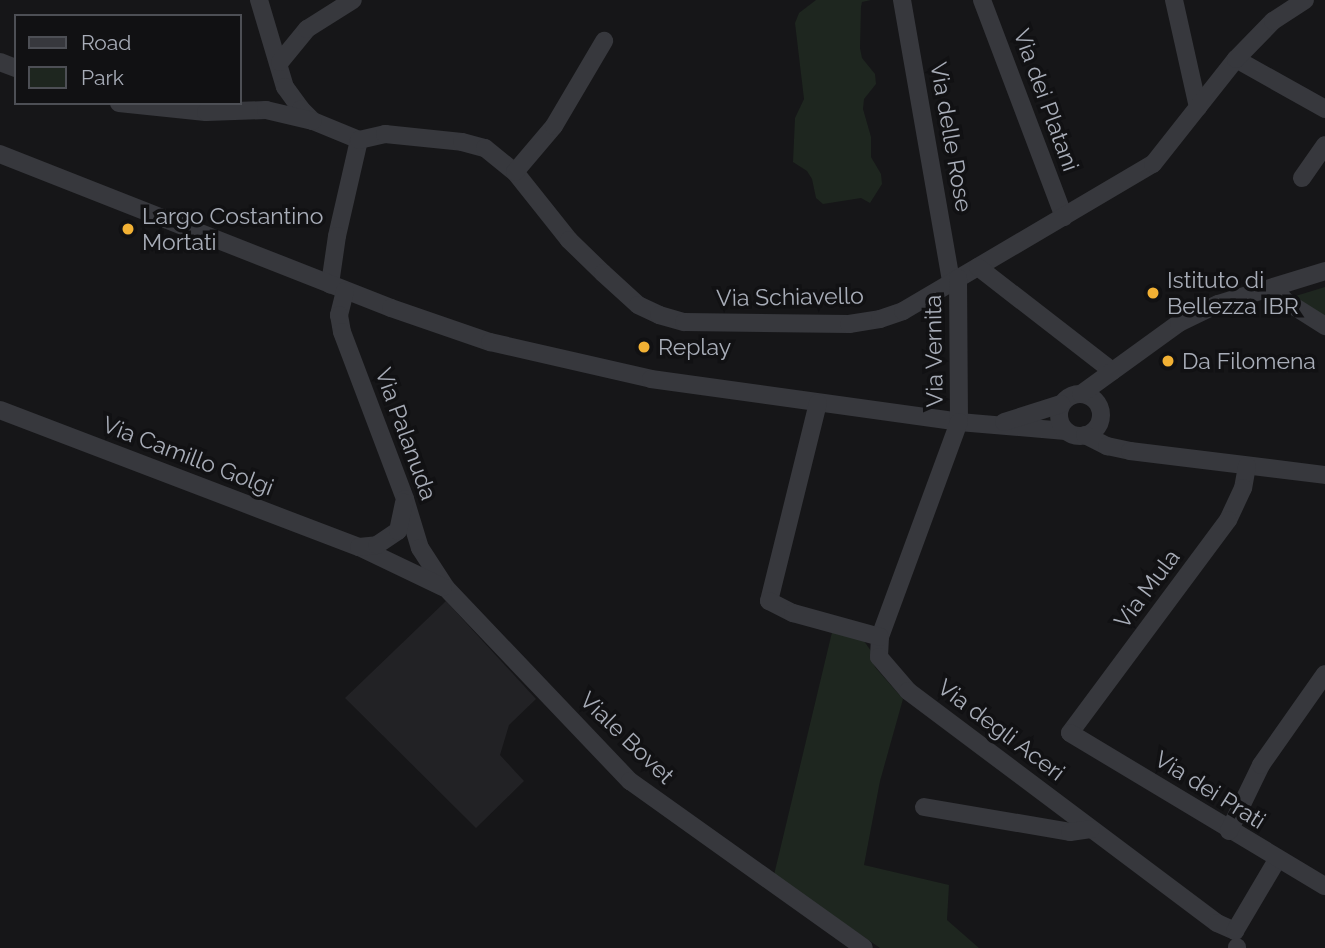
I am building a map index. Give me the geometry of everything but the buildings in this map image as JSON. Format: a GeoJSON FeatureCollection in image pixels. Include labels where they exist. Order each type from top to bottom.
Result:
{"type":"FeatureCollection","features":[{"type":"Feature","properties":{"kind":"street"},"geometry":{"type":"LineString","coordinates":[[259,0],[280,62],[285,87],[313,121]]}},
{"type":"Feature","properties":{"kind":"street"},"geometry":{"type":"LineString","coordinates":[[280,62],[306,29],[354,0]]}},
{"type":"Feature","properties":{"kind":"street","name":"Via delle Rose"},"geometry":{"type":"LineString","coordinates":[[902,0],[954,280]]}},
{"type":"Feature","properties":{"kind":"street","name":"Via dei Platani"},"geometry":{"type":"LineString","coordinates":[[982,0],[1064,217]]}},
{"type":"Feature","properties":{"kind":"street"},"geometry":{"type":"LineString","coordinates":[[1174,0],[1198,107]]}},
{"type":"Feature","properties":{"kind":"street","name":"Via Schiavello"},"geometry":{"type":"LineString","coordinates":[[359,140],[385,134],[462,142],[485,148],[515,172],[569,240],[638,304],[659,315],[684,322],[849,324],[880,319],[903,311],[1153,164],[1236,59],[1273,21],[1305,0]]}},
{"type":"Feature","properties":{"kind":"street"},"geometry":{"type":"LineString","coordinates":[[515,172],[554,126],[604,41]]}},
{"type":"Feature","properties":{"kind":"street"},"geometry":{"type":"LineString","coordinates":[[1236,59],[1325,109]]}},
{"type":"Feature","properties":{"kind":"street"},"geometry":{"type":"LineString","coordinates":[[138,105],[206,112],[266,110],[313,121],[359,140]]}},
{"type":"Feature","properties":{"kind":"street","name":"Via Palanuda"},"geometry":{"type":"LineString","coordinates":[[359,140],[337,236],[338,315],[405,499],[420,548],[446,588]]}},
{"type":"Feature","properties":{"kind":"street"},"geometry":{"type":"LineString","coordinates":[[1302,178],[1325,145]]}},
{"type":"Feature","properties":{"kind":"street"},"geometry":{"type":"LineString","coordinates":[[0,154],[337,288],[490,342],[573,363],[651,379],[818,403],[959,422],[1066,431],[1129,451],[1325,475]]}},
{"type":"Feature","properties":{"kind":"street"},"geometry":{"type":"LineString","coordinates":[[978,267],[1112,371]]}},
{"type":"Feature","properties":{"kind":"street"},"geometry":{"type":"LineString","coordinates":[[996,424],[1061,404],[1069,396],[1081,394],[1179,323],[1217,304],[1325,271]]}},
{"type":"Feature","properties":{"kind":"street","name":"Via Vernita"},"geometry":{"type":"LineString","coordinates":[[954,280],[959,422]]}},
{"type":"Feature","properties":{"kind":"street"},"geometry":{"type":"LineString","coordinates":[[1274,287],[1284,300],[1325,326]]}},
{"type":"Feature","properties":{"kind":"street"},"geometry":{"type":"LineString","coordinates":[[1085,435],[1096,428],[1107,389],[1128,360]]}},
{"type":"Feature","properties":{"kind":"street"},"geometry":{"type":"LineString","coordinates":[[1081,394],[1093,398],[1112,436],[1129,451]]}},
{"type":"Feature","properties":{"kind":"street"},"geometry":{"type":"LineString","coordinates":[[818,403],[769,601],[793,613],[880,637],[959,422]]}},
{"type":"Feature","properties":{"kind":"street"},"geometry":{"type":"LineString","coordinates":[[1061,404],[1058,416],[1066,431]]}},
{"type":"Feature","properties":{"kind":"street","name":"Via Camillo Golgi"},"geometry":{"type":"LineString","coordinates":[[0,410],[359,547],[446,588]]}},
{"type":"Feature","properties":{"kind":"street","name":"Via Mula"},"geometry":{"type":"LineString","coordinates":[[1070,733],[1228,520],[1243,488],[1247,466]]}},
{"type":"Feature","properties":{"kind":"street"},"geometry":{"type":"LineString","coordinates":[[359,547],[377,545],[398,531],[405,499]]}},
{"type":"Feature","properties":{"kind":"street","name":"Viale Bovet"},"geometry":{"type":"LineString","coordinates":[[446,588],[630,781],[864,948]]}},
{"type":"Feature","properties":{"kind":"street","name":"Via degli Aceri"},"geometry":{"type":"LineString","coordinates":[[880,637],[879,657],[908,691],[1217,923],[1236,944],[1277,860]]}},
{"type":"Feature","properties":{"kind":"street"},"geometry":{"type":"LineString","coordinates":[[1229,831],[1261,765],[1325,674]]}},
{"type":"Feature","properties":{"kind":"street","name":"Via dei Prati"},"geometry":{"type":"LineString","coordinates":[[1070,733],[1277,860],[1325,886]]}},
{"type":"Feature","properties":{"kind":"street"},"geometry":{"type":"LineString","coordinates":[[924,807],[1070,832],[1091,829]]}},
{"type":"Feature","properties":{"kind":"shaded area"},"geometry":{"type":"Polygon","coordinates":[[[446,601],[536,699],[509,725],[500,755],[524,781],[476,828],[345,698],[446,601]]]}},
{"type":"Feature","properties":{"kind":"green space"},"geometry":{"type":"Polygon","coordinates":[[[816,0],[871,0],[862,2],[860,48],[862,58],[875,74],[876,84],[864,99],[863,109],[871,137],[871,157],[881,174],[882,184],[870,203],[861,198],[823,204],[816,198],[812,179],[807,171],[793,162],[795,118],[804,99],[795,23],[799,13],[816,0]]]}},
{"type":"Feature","properties":{"kind":"green space"},"geometry":{"type":"Polygon","coordinates":[[[1325,287],[1325,320],[1289,298],[1325,287]]]}},
{"type":"Feature","properties":{"kind":"green space"},"geometry":{"type":"Polygon","coordinates":[[[833,628],[864,641],[871,651],[875,667],[903,699],[880,781],[864,865],[949,885],[947,920],[979,948],[880,948],[774,875],[833,628]]]}},
{"type":"Feature","properties":{"kind":"place","name":"Largo Costantino Mortati"},"geometry":{"type":"Point","coordinates":[128,229]}},
{"type":"Feature","properties":{"kind":"place","name":"Istituto di Bellezza IBR"},"geometry":{"type":"Point","coordinates":[1153,293]}},
{"type":"Feature","properties":{"kind":"place","name":"Replay"},"geometry":{"type":"Point","coordinates":[644,347]}},
{"type":"Feature","properties":{"kind":"place","name":"Da Filomena"},"geometry":{"type":"Point","coordinates":[1168,361]}}]}
